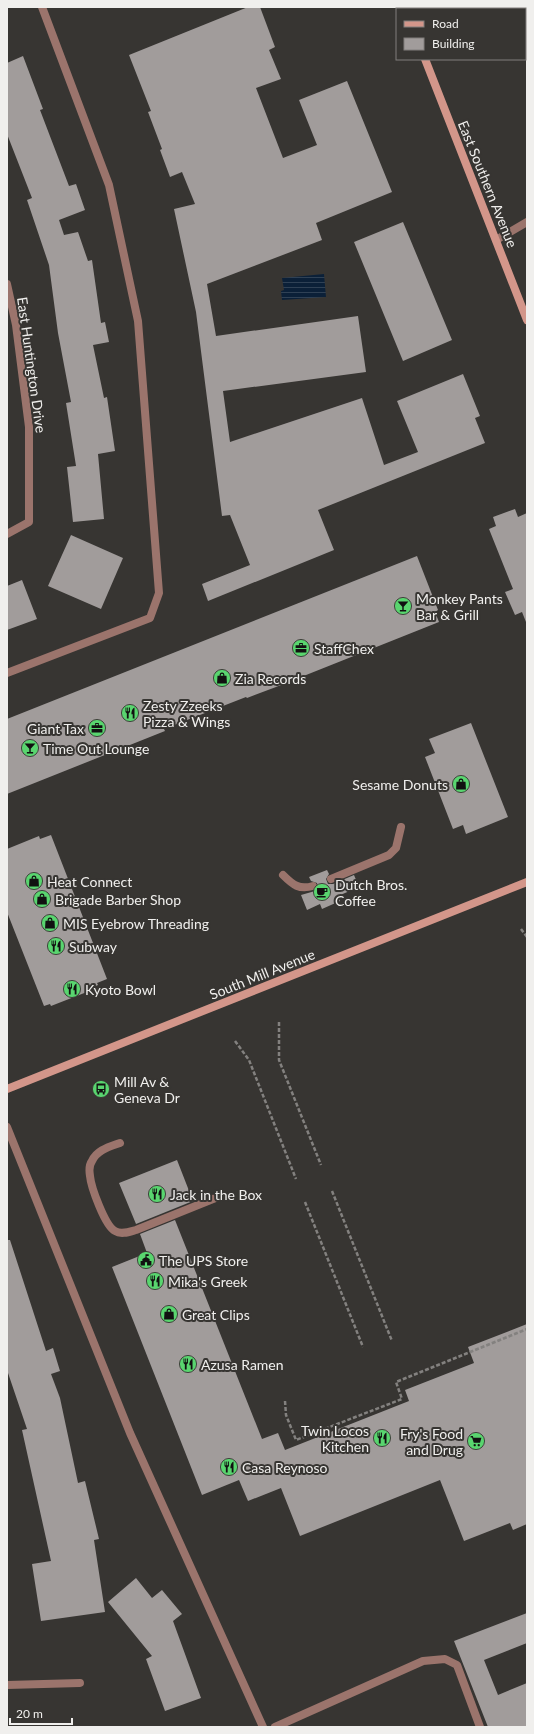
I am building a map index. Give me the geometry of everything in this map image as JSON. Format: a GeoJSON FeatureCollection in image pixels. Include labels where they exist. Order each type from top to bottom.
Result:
{"type":"FeatureCollection","features":[{"type":"Feature","properties":{"kind":"main road","name":"East Southern Avenue"},"geometry":{"type":"LineString","coordinates":[[425,60],[527,320]]}},
{"type":"Feature","properties":{"kind":"main road","name":"South Mill Avenue"},"geometry":{"type":"LineString","coordinates":[[7,1090],[527,882]]}},
{"type":"Feature","properties":{"kind":"street"},"geometry":{"type":"LineString","coordinates":[[7,673],[150,618],[160,593],[138,321],[109,185],[42,7]]}},
{"type":"Feature","properties":{"kind":"street"},"geometry":{"type":"LineString","coordinates":[[496,240],[527,222]]}},
{"type":"Feature","properties":{"kind":"street","name":"East Huntington Drive"},"geometry":{"type":"LineString","coordinates":[[7,284],[16,324],[29,428],[29,522],[7,534]]}},
{"type":"Feature","properties":{"kind":"street"},"geometry":{"type":"LineString","coordinates":[[331,879],[389,855],[396,848],[400,827]]}},
{"type":"Feature","properties":{"kind":"street"},"geometry":{"type":"LineString","coordinates":[[283,875],[292,885],[299,888],[313,886]]}},
{"type":"Feature","properties":{"kind":"street"},"geometry":{"type":"LineString","coordinates":[[7,1127],[130,1433],[263,1727]]}},
{"type":"Feature","properties":{"kind":"street"},"geometry":{"type":"LineString","coordinates":[[120,1143],[96,1154],[89,1169],[90,1177],[104,1219],[116,1232],[126,1233],[136,1230],[218,1197]]}},
{"type":"Feature","properties":{"kind":"street"},"geometry":{"type":"LineString","coordinates":[[275,1727],[422,1661],[445,1659],[457,1665],[480,1727]]}},
{"type":"Feature","properties":{"kind":"street"},"geometry":{"type":"LineString","coordinates":[[7,1685],[80,1683]]}},
{"type":"Feature","properties":{"kind":"path"},"geometry":{"type":"LineString","coordinates":[[521,929],[527,937]]}},
{"type":"Feature","properties":{"kind":"path"},"geometry":{"type":"LineString","coordinates":[[279,1022],[279,1060],[321,1165]]}},
{"type":"Feature","properties":{"kind":"path"},"geometry":{"type":"LineString","coordinates":[[235,1041],[249,1060],[296,1179]]}},
{"type":"Feature","properties":{"kind":"path"},"geometry":{"type":"LineString","coordinates":[[332,1191],[392,1341]]}},
{"type":"Feature","properties":{"kind":"path"},"geometry":{"type":"LineString","coordinates":[[305,1202],[363,1347]]}},
{"type":"Feature","properties":{"kind":"path"},"geometry":{"type":"LineString","coordinates":[[285,1401],[286,1415],[296,1440],[402,1399],[396,1382],[527,1329]]}},
{"type":"Feature","properties":{"kind":"water"},"geometry":{"type":"Polygon","coordinates":[[[324,274],[326,297],[282,300],[281,291],[284,290],[282,278],[324,274]]]}},
{"type":"Feature","properties":{"kind":"building"},"geometry":{"type":"Polygon","coordinates":[[[248,7],[260,7],[275,47],[269,50],[281,79],[256,88],[283,158],[317,145],[299,100],[347,81],[392,192],[316,223],[322,240],[207,284],[216,336],[358,316],[366,372],[223,391],[230,442],[362,398],[384,465],[418,452],[397,401],[463,374],[480,416],[475,418],[485,443],[318,510],[334,550],[208,601],[202,584],[250,565],[230,515],[222,516],[196,312],[174,209],[195,204],[182,172],[170,177],[160,150],[162,149],[148,112],[151,111],[129,55],[248,7]]]}},
{"type":"Feature","properties":{"kind":"building"},"geometry":{"type":"Polygon","coordinates":[[[23,56],[43,109],[40,110],[69,186],[76,184],[85,210],[59,220],[64,235],[78,232],[88,261],[92,260],[101,323],[105,322],[109,342],[93,345],[104,398],[107,397],[115,451],[98,454],[104,519],[73,522],[67,467],[76,466],[66,403],[71,402],[58,333],[49,265],[27,200],[32,198],[7,134],[7,63],[23,56]]]}},
{"type":"Feature","properties":{"kind":"building"},"geometry":{"type":"Polygon","coordinates":[[[403,222],[452,340],[403,361],[354,242],[403,222]]]}},
{"type":"Feature","properties":{"kind":"building"},"geometry":{"type":"Polygon","coordinates":[[[515,509],[518,517],[527,513],[526,622],[522,612],[515,615],[505,592],[513,589],[489,529],[496,526],[493,517],[515,509]]]}},
{"type":"Feature","properties":{"kind":"building"},"geometry":{"type":"Polygon","coordinates":[[[71,535],[123,558],[101,609],[48,586],[71,535]]]}},
{"type":"Feature","properties":{"kind":"building"},"geometry":{"type":"Polygon","coordinates":[[[417,556],[438,610],[435,612],[439,622],[276,687],[164,729],[165,731],[7,794],[7,719],[417,556]]]}},
{"type":"Feature","properties":{"kind":"building"},"geometry":{"type":"Polygon","coordinates":[[[22,580],[37,619],[7,630],[7,586],[22,580]]]}},
{"type":"Feature","properties":{"kind":"building"},"geometry":{"type":"Polygon","coordinates":[[[471,723],[508,817],[466,834],[463,825],[453,829],[425,757],[435,753],[429,739],[471,723]]]}},
{"type":"Feature","properties":{"kind":"building"},"geometry":{"type":"Polygon","coordinates":[[[51,835],[107,979],[97,983],[98,985],[91,988],[92,990],[51,1006],[50,1004],[44,1006],[7,912],[7,849],[39,836],[40,839],[51,835]]]}},
{"type":"Feature","properties":{"kind":"building","name":"Dutch Bros. Coffee"},"geometry":{"type":"Polygon","coordinates":[[[327,870],[329,874],[326,879],[328,884],[333,884],[354,875],[359,887],[338,896],[340,901],[322,909],[320,904],[307,910],[301,895],[315,891],[318,887],[317,883],[311,881],[309,877],[327,870]]]}},
{"type":"Feature","properties":{"kind":"building","name":"Jack in the Box"},"geometry":{"type":"Polygon","coordinates":[[[177,1160],[193,1201],[136,1224],[119,1183],[177,1160]]]}},
{"type":"Feature","properties":{"kind":"building"},"geometry":{"type":"Polygon","coordinates":[[[175,1220],[262,1439],[278,1433],[285,1450],[409,1401],[405,1390],[474,1363],[468,1347],[527,1324],[527,1524],[513,1530],[510,1523],[464,1541],[440,1480],[300,1536],[281,1488],[248,1501],[239,1480],[202,1495],[112,1267],[147,1253],[140,1234],[175,1220]]]}},
{"type":"Feature","properties":{"kind":"building"},"geometry":{"type":"Polygon","coordinates":[[[7,1240],[10,1240],[46,1351],[53,1348],[60,1371],[51,1374],[60,1398],[78,1483],[85,1481],[99,1539],[94,1540],[105,1612],[41,1621],[32,1564],[51,1561],[22,1430],[27,1429],[7,1370],[7,1240]]]}},
{"type":"Feature","properties":{"kind":"building"},"geometry":{"type":"Polygon","coordinates":[[[136,1578],[152,1598],[162,1590],[182,1614],[173,1621],[201,1698],[165,1711],[146,1659],[152,1656],[108,1602],[136,1578]]]}},
{"type":"Feature","properties":{"kind":"building"},"geometry":{"type":"Polygon","coordinates":[[[527,1613],[527,1643],[484,1660],[498,1695],[527,1683],[527,1727],[488,1727],[454,1641],[527,1613]]]}},
{"type":"Feature","properties":{"kind":"place","name":"Monkey Pants Bar & Grill"},"geometry":{"type":"Point","coordinates":[403,606]}},
{"type":"Feature","properties":{"kind":"place","name":"StaffChex"},"geometry":{"type":"Point","coordinates":[301,648]}},
{"type":"Feature","properties":{"kind":"place","name":"Zia Records"},"geometry":{"type":"Point","coordinates":[222,678]}},
{"type":"Feature","properties":{"kind":"place","name":"Zesty Zzeeks Pizza & Wings"},"geometry":{"type":"Point","coordinates":[130,713]}},
{"type":"Feature","properties":{"kind":"place","name":"Giant Tax"},"geometry":{"type":"Point","coordinates":[97,728]}},
{"type":"Feature","properties":{"kind":"place","name":"Time Out Lounge"},"geometry":{"type":"Point","coordinates":[30,748]}},
{"type":"Feature","properties":{"kind":"place","name":"Sesame Donuts"},"geometry":{"type":"Point","coordinates":[461,784]}},
{"type":"Feature","properties":{"kind":"place","name":"Heat Connect"},"geometry":{"type":"Point","coordinates":[34,881]}},
{"type":"Feature","properties":{"kind":"place","name":"Dutch Bros. Coffee"},"geometry":{"type":"Point","coordinates":[322,892]}},
{"type":"Feature","properties":{"kind":"place","name":"Brigade Barber Shop"},"geometry":{"type":"Point","coordinates":[42,899]}},
{"type":"Feature","properties":{"kind":"place","name":"MIS Eyebrow Threading"},"geometry":{"type":"Point","coordinates":[50,923]}},
{"type":"Feature","properties":{"kind":"place","name":"Subway"},"geometry":{"type":"Point","coordinates":[56,946]}},
{"type":"Feature","properties":{"kind":"place","name":"Kyoto Bowl"},"geometry":{"type":"Point","coordinates":[72,989]}},
{"type":"Feature","properties":{"kind":"place","name":"Mill Av & Geneva Dr"},"geometry":{"type":"Point","coordinates":[101,1089]}},
{"type":"Feature","properties":{"kind":"place","name":"Jack in the Box"},"geometry":{"type":"Point","coordinates":[157,1194]}},
{"type":"Feature","properties":{"kind":"place","name":"The UPS Store"},"geometry":{"type":"Point","coordinates":[146,1260]}},
{"type":"Feature","properties":{"kind":"place","name":"Mika's Greek"},"geometry":{"type":"Point","coordinates":[155,1281]}},
{"type":"Feature","properties":{"kind":"place","name":"Great Clips"},"geometry":{"type":"Point","coordinates":[169,1314]}},
{"type":"Feature","properties":{"kind":"place","name":"Azusa Ramen"},"geometry":{"type":"Point","coordinates":[188,1364]}},
{"type":"Feature","properties":{"kind":"place","name":"Twin Locos Kitchen"},"geometry":{"type":"Point","coordinates":[382,1438]}},
{"type":"Feature","properties":{"kind":"place","name":"Fry's Food and Drug"},"geometry":{"type":"Point","coordinates":[476,1441]}},
{"type":"Feature","properties":{"kind":"place","name":"Casa Reynoso"},"geometry":{"type":"Point","coordinates":[229,1467]}}]}
